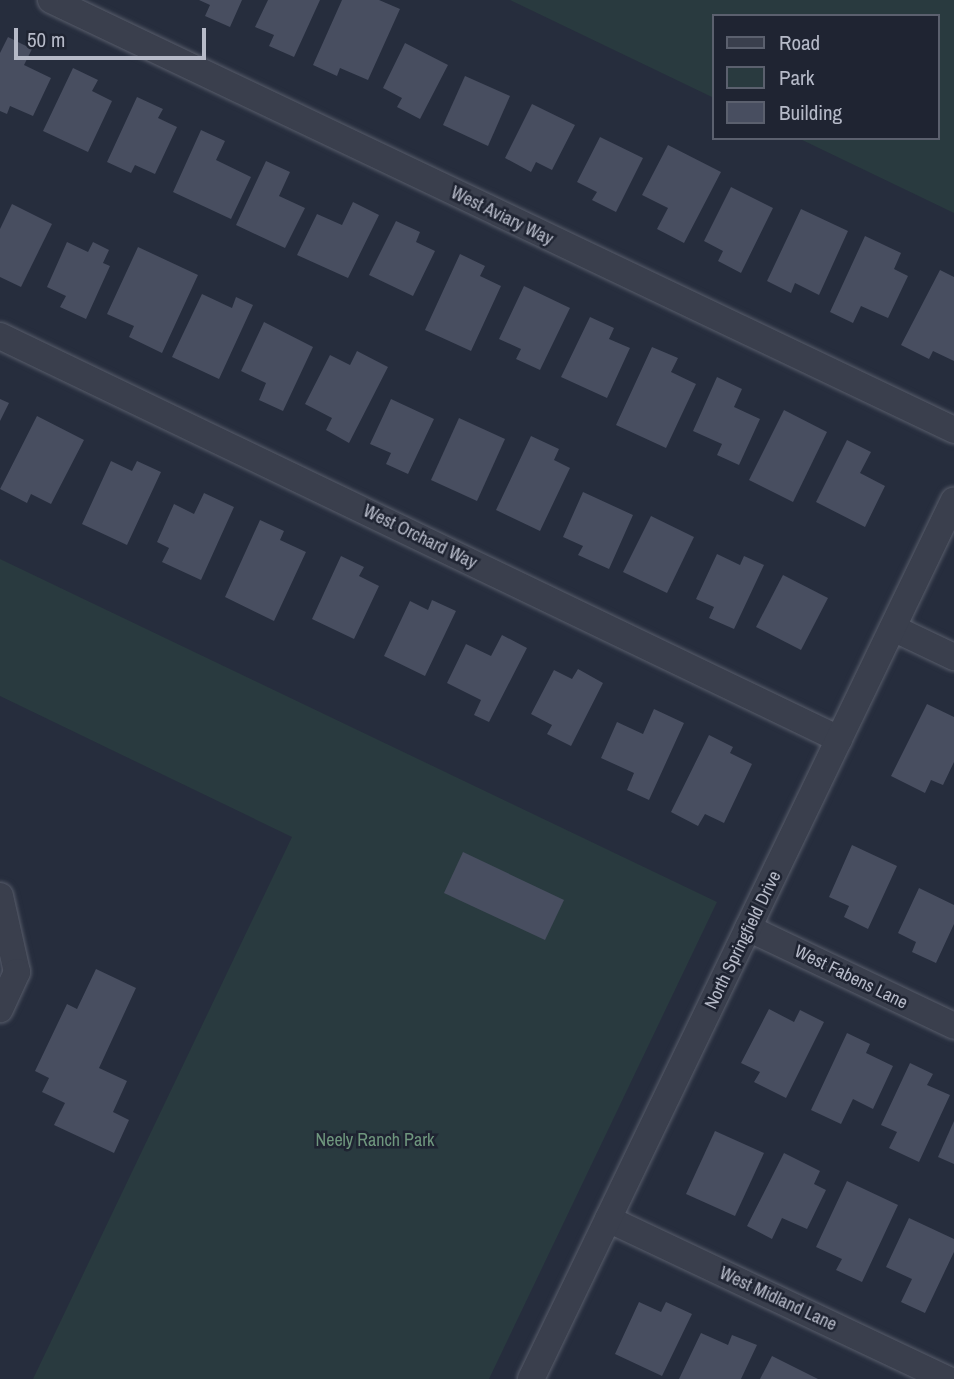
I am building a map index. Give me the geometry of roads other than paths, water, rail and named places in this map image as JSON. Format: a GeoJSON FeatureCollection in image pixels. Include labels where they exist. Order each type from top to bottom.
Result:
{"type":"FeatureCollection","features":[{"type":"Feature","properties":{"kind":"street","name":"West Aviary Way"},"geometry":{"type":"LineString","coordinates":[[51,0],[954,430]]}},
{"type":"Feature","properties":{"kind":"street","name":"West Orchard Way"},"geometry":{"type":"LineString","coordinates":[[0,335],[839,739]]}},
{"type":"Feature","properties":{"kind":"street","name":"North Springfield Drive"},"geometry":{"type":"LineString","coordinates":[[531,1379],[954,500]]}},
{"type":"Feature","properties":{"kind":"street"},"geometry":{"type":"LineString","coordinates":[[893,628],[954,657]]}},
{"type":"Feature","properties":{"kind":"street"},"geometry":{"type":"LineString","coordinates":[[0,896],[18,972],[0,1009]]}},
{"type":"Feature","properties":{"kind":"street","name":"West Fabens Lane"},"geometry":{"type":"LineString","coordinates":[[748,928],[954,1026]]}},
{"type":"Feature","properties":{"kind":"street","name":"West Midland Lane"},"geometry":{"type":"LineString","coordinates":[[608,1219],[947,1379]]}},
{"type":"Feature","properties":{"kind":"park label","name":"Neely Ranch Park"},"geometry":{"type":"Point","coordinates":[375,1140]}}]}
